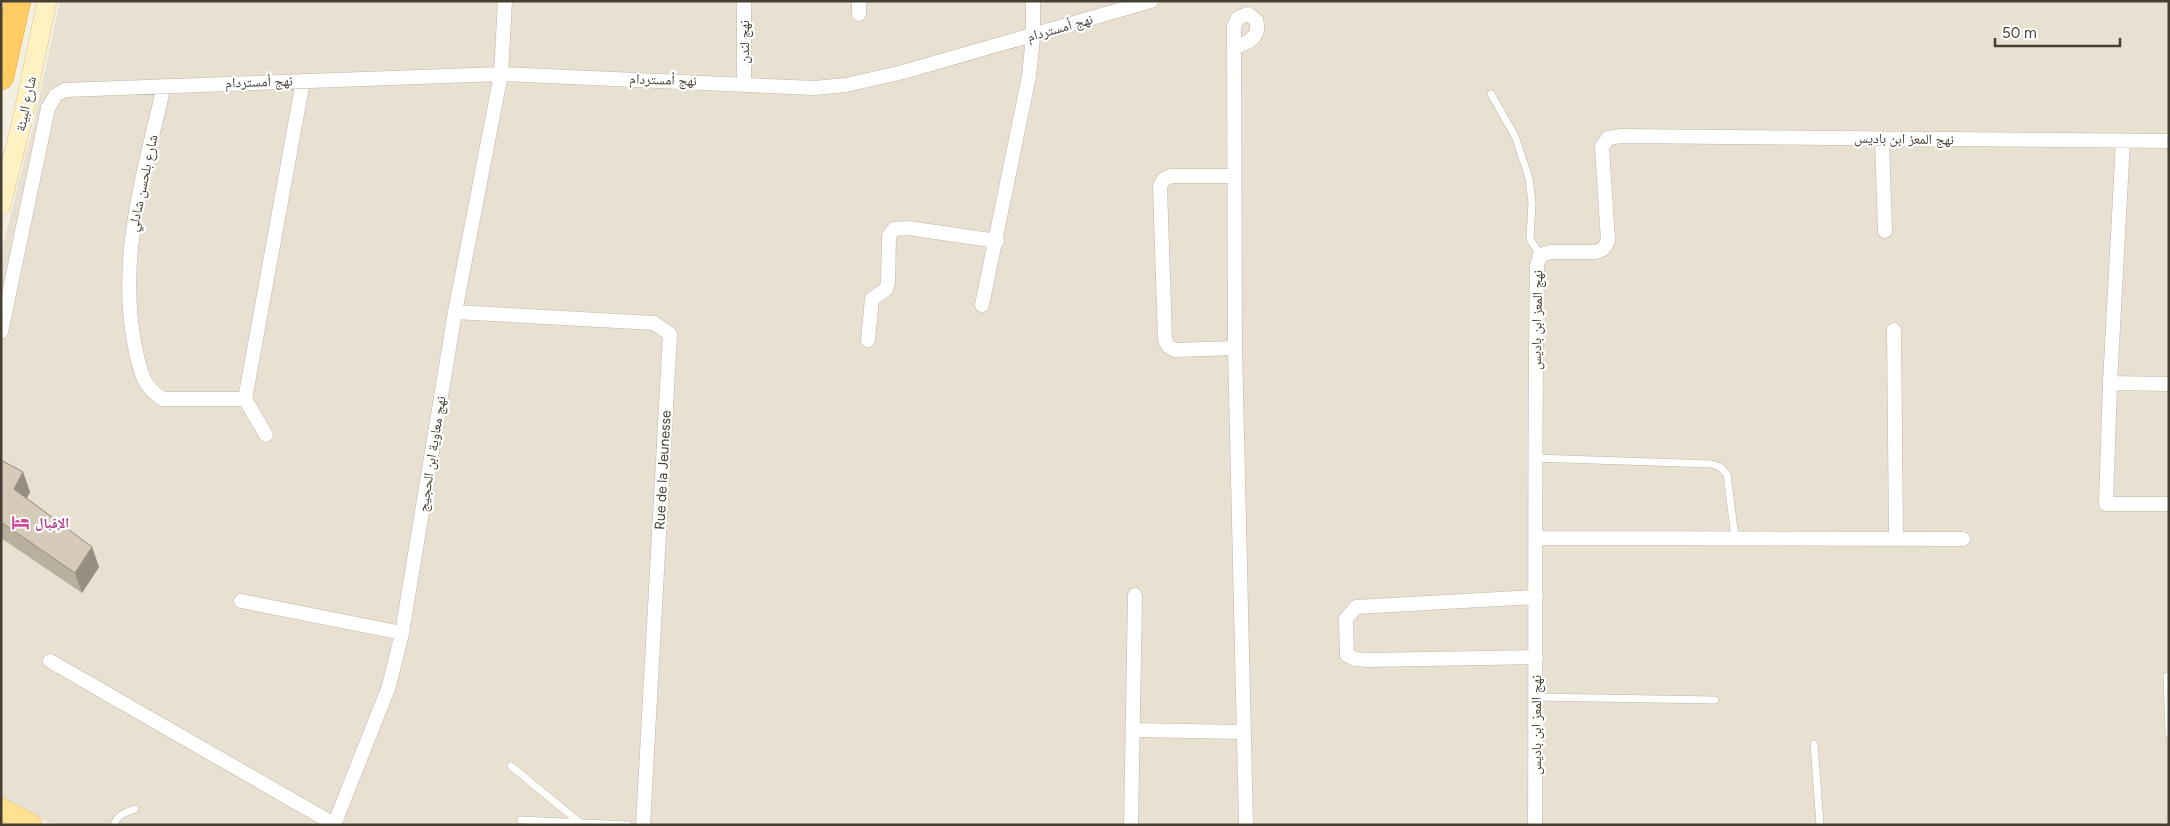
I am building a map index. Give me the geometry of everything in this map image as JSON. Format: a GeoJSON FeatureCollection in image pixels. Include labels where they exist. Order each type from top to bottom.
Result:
{"type":"FeatureCollection","features":[{"type":"Feature","properties":{"kind":"highway"},"geometry":{"type":"LineString","coordinates":[[1,77],[18,1]]}},
{"type":"Feature","properties":{"kind":"main road","name":"شارع البيئة"},"geometry":{"type":"LineString","coordinates":[[1,205],[22,126],[47,1]]}},
{"type":"Feature","properties":{"kind":"main road"},"geometry":{"type":"LineString","coordinates":[[1,809],[30,825]]}},
{"type":"Feature","properties":{"kind":"street","name":"نهج معاوية ابن الحجيج"},"geometry":{"type":"LineString","coordinates":[[334,824],[389,686],[402,633],[455,312],[501,74],[505,1]]}},
{"type":"Feature","properties":{"kind":"street","name":"نهج لندن"},"geometry":{"type":"LineString","coordinates":[[744,1],[744,84]]}},
{"type":"Feature","properties":{"kind":"street"},"geometry":{"type":"LineString","coordinates":[[982,305],[997,241],[1029,76],[1033,36],[1033,1]]}},
{"type":"Feature","properties":{"kind":"street","name":"نهج أمستردام"},"geometry":{"type":"LineString","coordinates":[[1,332],[48,108],[56,95],[64,90],[501,74],[814,88],[846,85],[1033,36],[1151,1]]}},
{"type":"Feature","properties":{"kind":"street"},"geometry":{"type":"LineString","coordinates":[[1234,47],[1235,348],[1246,825]]}},
{"type":"Feature","properties":{"kind":"street"},"geometry":{"type":"LineString","coordinates":[[266,435],[245,399],[303,81]]}},
{"type":"Feature","properties":{"kind":"street","name":"شارع بلحسن شادلي"},"geometry":{"type":"LineString","coordinates":[[164,86],[132,229],[128,294],[134,340],[142,376],[153,393],[163,399],[245,399]]}},
{"type":"Feature","properties":{"kind":"street","name":"نهج المعز ابن باديس"},"geometry":{"type":"LineString","coordinates":[[1535,825],[1537,538],[1534,458],[1537,265],[1540,255],[1551,252],[1596,252],[1603,249],[1608,241],[1602,147],[1608,138],[1631,136],[2169,141]]}},
{"type":"Feature","properties":{"kind":"street"},"geometry":{"type":"LineString","coordinates":[[1882,139],[1885,231]]}},
{"type":"Feature","properties":{"kind":"street"},"geometry":{"type":"LineString","coordinates":[[2123,141],[2110,383],[2106,504],[2169,504]]}},
{"type":"Feature","properties":{"kind":"street"},"geometry":{"type":"LineString","coordinates":[[1233,176],[1170,176],[1164,179],[1160,186],[1165,339],[1168,346],[1175,350],[1235,348]]}},
{"type":"Feature","properties":{"kind":"street"},"geometry":{"type":"LineString","coordinates":[[868,340],[872,299],[886,289],[888,283],[889,236],[894,229],[908,228],[997,241]]}},
{"type":"Feature","properties":{"kind":"street","name":"Rue de la Jeunesse"},"geometry":{"type":"LineString","coordinates":[[455,312],[654,323],[670,334],[643,825]]}},
{"type":"Feature","properties":{"kind":"street"},"geometry":{"type":"LineString","coordinates":[[1894,330],[1896,538]]}},
{"type":"Feature","properties":{"kind":"street"},"geometry":{"type":"LineString","coordinates":[[2110,383],[2169,384]]}},
{"type":"Feature","properties":{"kind":"street"},"geometry":{"type":"LineString","coordinates":[[1537,538],[1963,539]]}},
{"type":"Feature","properties":{"kind":"street"},"geometry":{"type":"LineString","coordinates":[[1130,825],[1134,730],[1135,594]]}},
{"type":"Feature","properties":{"kind":"street"},"geometry":{"type":"LineString","coordinates":[[1536,597],[1356,607],[1346,619],[1345,646],[1347,655],[1355,659],[1367,660],[1536,657]]}},
{"type":"Feature","properties":{"kind":"street"},"geometry":{"type":"LineString","coordinates":[[241,601],[402,633]]}},
{"type":"Feature","properties":{"kind":"street"},"geometry":{"type":"LineString","coordinates":[[50,661],[334,824]]}},
{"type":"Feature","properties":{"kind":"street"},"geometry":{"type":"LineString","coordinates":[[1134,730],[1244,732]]}},
{"type":"Feature","properties":{"kind":"lane"},"geometry":{"type":"LineString","coordinates":[[1491,94],[1514,136],[1523,159],[1532,203],[1530,239],[1540,255]]}},
{"type":"Feature","properties":{"kind":"lane"},"geometry":{"type":"LineString","coordinates":[[1534,458],[1711,464],[1720,467],[1726,474],[1735,538]]}},
{"type":"Feature","properties":{"kind":"lane"},"geometry":{"type":"LineString","coordinates":[[2167,676],[2169,734]]}},
{"type":"Feature","properties":{"kind":"lane"},"geometry":{"type":"LineString","coordinates":[[1536,697],[1715,700]]}},
{"type":"Feature","properties":{"kind":"lane"},"geometry":{"type":"LineString","coordinates":[[1814,744],[1820,825]]}},
{"type":"Feature","properties":{"kind":"lane"},"geometry":{"type":"LineString","coordinates":[[511,766],[580,822]]}},
{"type":"Feature","properties":{"kind":"lane"},"geometry":{"type":"LineString","coordinates":[[114,825],[122,814],[135,809]]}},
{"type":"Feature","properties":{"kind":"lane"},"geometry":{"type":"LineString","coordinates":[[521,820],[628,825]]}},
{"type":"Feature","properties":{"kind":"shaded area"},"geometry":{"type":"Polygon","coordinates":[[[60,1],[2169,1],[2169,825],[55,825],[19,809],[1,798],[1,253],[33,127],[60,1]]]}},
{"type":"Feature","properties":{"kind":"building"},"geometry":{"type":"Polygon","coordinates":[[[1,460],[23,472],[14,489],[92,547],[75,573],[1,522],[1,460]]]}},
{"type":"Feature","properties":{"kind":"place","name":"الإقبال"},"geometry":{"type":"Point","coordinates":[21,523]}}]}
